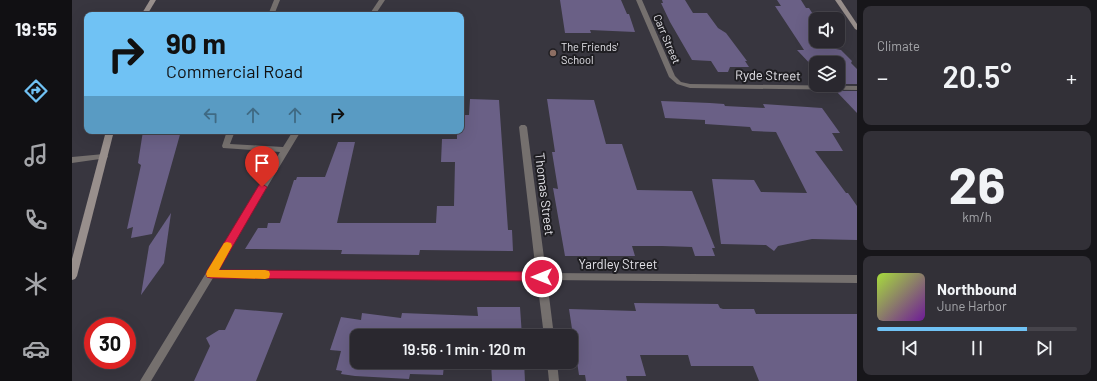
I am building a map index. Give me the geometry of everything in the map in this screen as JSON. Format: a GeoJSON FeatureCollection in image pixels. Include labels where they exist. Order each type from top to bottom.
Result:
{"type":"FeatureCollection","features":[{"type":"Feature","properties":{"kind":"main road"},"geometry":{"type":"LineString","coordinates":[[146,12],[153,0]]}},
{"type":"Feature","properties":{"kind":"main road"},"geometry":{"type":"LineString","coordinates":[[838,0],[857,28]]}},
{"type":"Feature","properties":{"kind":"main road"},"geometry":{"type":"LineString","coordinates":[[72,276],[109,134]]}},
{"type":"Feature","properties":{"kind":"street"},"geometry":{"type":"LineString","coordinates":[[272,12],[277,0]]}},
{"type":"Feature","properties":{"kind":"street"},"geometry":{"type":"LineString","coordinates":[[374,12],[382,0]]}},
{"type":"Feature","properties":{"kind":"street","name":"Carr Street"},"geometry":{"type":"LineString","coordinates":[[640,0],[672,77],[679,83]]}},
{"type":"Feature","properties":{"kind":"street","name":"Ryde Street"},"geometry":{"type":"LineString","coordinates":[[679,83],[690,86],[857,88]]}},
{"type":"Feature","properties":{"kind":"street","name":"Thomas Street"},"geometry":{"type":"LineString","coordinates":[[523,127],[547,329]]}},
{"type":"Feature","properties":{"kind":"street"},"geometry":{"type":"LineString","coordinates":[[230,134],[226,146],[285,150]]}},
{"type":"Feature","properties":{"kind":"street"},"geometry":{"type":"LineString","coordinates":[[145,381],[295,134]]}},
{"type":"Feature","properties":{"kind":"street"},"geometry":{"type":"LineString","coordinates":[[72,160],[104,156]]}},
{"type":"Feature","properties":{"kind":"street","name":"Yardley Street"},"geometry":{"type":"LineString","coordinates":[[211,274],[857,279]]}},
{"type":"Feature","properties":{"kind":"street"},"geometry":{"type":"LineString","coordinates":[[553,369],[554,381]]}},
{"type":"Feature","properties":{"kind":"building"},"geometry":{"type":"Polygon","coordinates":[[[560,0],[621,0],[627,14],[629,14],[635,32],[590,30],[591,33],[565,33],[560,0]]]}},
{"type":"Feature","properties":{"kind":"building"},"geometry":{"type":"Polygon","coordinates":[[[662,0],[685,0],[693,13],[707,13],[718,28],[726,33],[747,61],[745,61],[749,67],[730,67],[728,72],[718,72],[711,61],[692,60],[670,22],[661,3],[663,3],[662,0]]]}},
{"type":"Feature","properties":{"kind":"building"},"geometry":{"type":"Polygon","coordinates":[[[777,0],[801,0],[806,8],[809,8],[812,12],[809,12],[809,48],[835,48],[841,50],[852,61],[851,63],[857,69],[857,84],[845,84],[845,56],[809,56],[809,63],[797,50],[804,50],[775,6],[781,6],[777,0]]]}},
{"type":"Feature","properties":{"kind":"building"},"geometry":{"type":"Polygon","coordinates":[[[857,91],[857,113],[837,92],[857,91]]]}},
{"type":"Feature","properties":{"kind":"building"},"geometry":{"type":"Polygon","coordinates":[[[470,99],[499,100],[508,230],[512,230],[513,251],[420,250],[419,255],[341,254],[342,250],[245,249],[258,228],[267,228],[268,223],[280,223],[294,180],[296,180],[297,177],[325,177],[338,142],[355,142],[337,223],[436,223],[437,206],[454,206],[455,162],[441,162],[442,139],[457,139],[457,134],[464,134],[464,115],[469,115],[470,99]]]}},
{"type":"Feature","properties":{"kind":"building"},"geometry":{"type":"Polygon","coordinates":[[[547,99],[594,100],[606,144],[622,144],[637,190],[692,191],[715,248],[712,248],[715,256],[695,256],[692,247],[632,246],[635,256],[565,256],[553,188],[558,189],[552,152],[555,152],[547,99]]]}},
{"type":"Feature","properties":{"kind":"building"},"geometry":{"type":"Polygon","coordinates":[[[661,101],[710,103],[724,104],[725,106],[765,108],[763,104],[822,108],[840,133],[832,133],[843,151],[815,151],[857,206],[857,240],[812,239],[778,246],[774,251],[766,245],[721,244],[712,179],[754,180],[761,192],[807,193],[776,132],[752,131],[750,127],[705,124],[705,120],[665,118],[661,101]]]}},
{"type":"Feature","properties":{"kind":"building"},"geometry":{"type":"Polygon","coordinates":[[[143,134],[180,134],[152,234],[131,238],[133,227],[127,229],[141,165],[138,163],[143,134]]]}},
{"type":"Feature","properties":{"kind":"building"},"geometry":{"type":"Polygon","coordinates":[[[171,213],[164,263],[141,295],[149,246],[171,213]]]}},
{"type":"Feature","properties":{"kind":"building"},"geometry":{"type":"Polygon","coordinates":[[[634,303],[718,304],[720,308],[723,309],[754,309],[756,314],[857,314],[857,381],[759,381],[753,366],[691,366],[688,355],[640,355],[646,376],[626,376],[627,381],[586,381],[585,375],[579,375],[578,329],[572,329],[569,309],[636,311],[634,303]]]}},
{"type":"Feature","properties":{"kind":"building"},"geometry":{"type":"Polygon","coordinates":[[[477,307],[520,307],[522,329],[350,329],[350,369],[444,369],[443,375],[410,374],[409,379],[355,376],[341,374],[342,371],[336,370],[341,351],[330,350],[341,317],[361,320],[362,313],[401,318],[402,313],[478,316],[477,307]]]}},
{"type":"Feature","properties":{"kind":"building"},"geometry":{"type":"Polygon","coordinates":[[[235,309],[283,313],[256,381],[194,381],[210,346],[206,338],[219,330],[225,330],[235,309]]]}},
{"type":"Feature","properties":{"kind":"building"},"geometry":{"type":"Polygon","coordinates":[[[491,369],[524,369],[525,381],[492,381],[491,369]]]}},
{"type":"Feature","properties":{"kind":"slow traffic"},"geometry":{"type":"LineString","coordinates":[[227,246],[211,274],[265,274]]}},
{"type":"Feature","properties":{"kind":"place","name":"The Friends' School"},"geometry":{"type":"Point","coordinates":[553,53]}},
{"type":"Feature","properties":{"kind":"route"},"geometry":{"type":"LineString","coordinates":[[262,187],[211,274],[542,277]]}}]}
